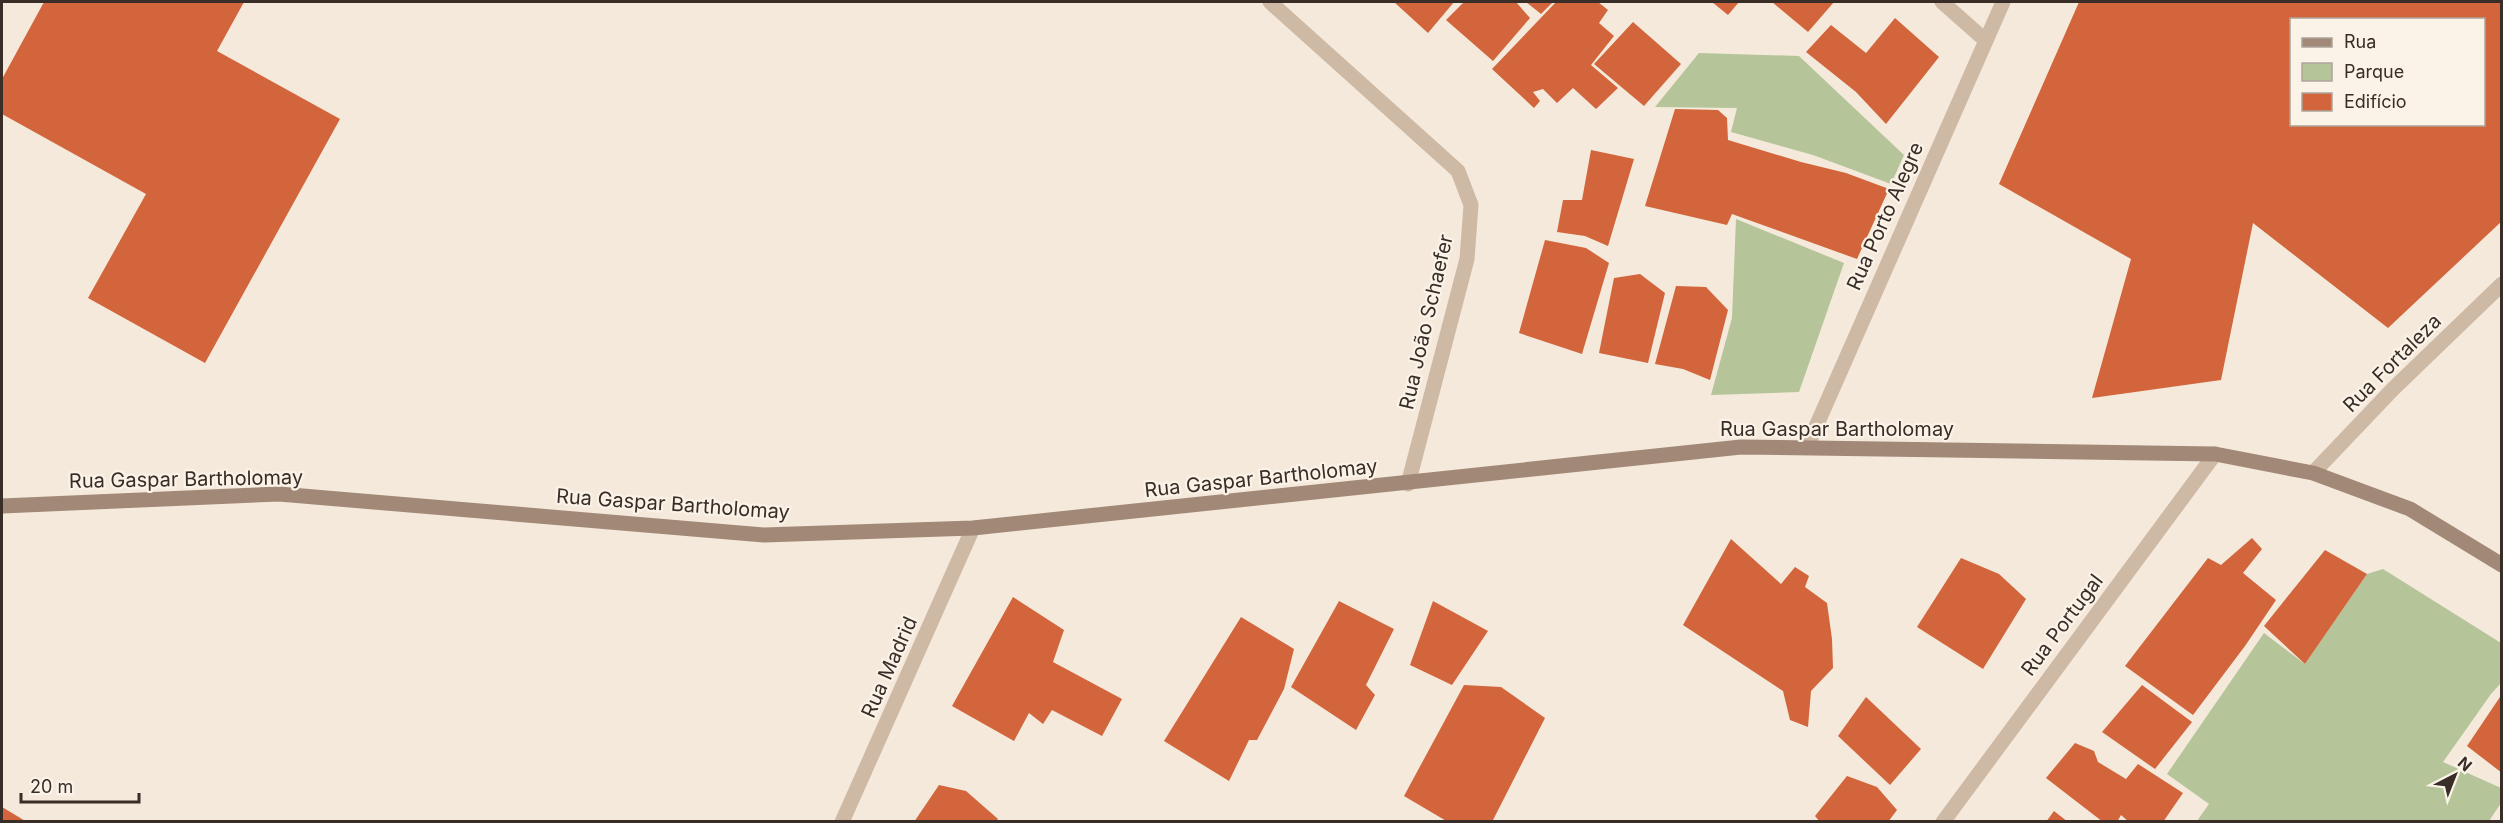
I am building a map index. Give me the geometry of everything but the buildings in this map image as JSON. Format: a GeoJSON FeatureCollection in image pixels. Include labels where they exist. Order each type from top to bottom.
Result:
{"type":"FeatureCollection","features":[{"type":"Feature","properties":{"kind":"main road","name":"Rua Gaspar Bartholomay"},"geometry":{"type":"LineString","coordinates":[[2,506],[279,494],[764,535],[973,528],[1408,484],[1741,447],[2215,453],[2313,473],[2410,509],[2502,566]]}},
{"type":"Feature","properties":{"kind":"street","name":"Rua João Schaefer"},"geometry":{"type":"LineString","coordinates":[[1270,2],[1458,171],[1471,205],[1467,259],[1408,484]]}},
{"type":"Feature","properties":{"kind":"street"},"geometry":{"type":"LineString","coordinates":[[1942,2],[1985,40]]}},
{"type":"Feature","properties":{"kind":"street","name":"Rua Porto Alegre"},"geometry":{"type":"LineString","coordinates":[[1807,447],[2003,2]]}},
{"type":"Feature","properties":{"kind":"street","name":"Rua Fortaleza"},"geometry":{"type":"LineString","coordinates":[[2313,473],[2393,389],[2502,284]]}},
{"type":"Feature","properties":{"kind":"street","name":"Rua Portugal"},"geometry":{"type":"LineString","coordinates":[[1943,822],[2215,453]]}},
{"type":"Feature","properties":{"kind":"street","name":"Rua Madrid"},"geometry":{"type":"LineString","coordinates":[[842,822],[973,528]]}},
{"type":"Feature","properties":{"kind":"green space"},"geometry":{"type":"Polygon","coordinates":[[[1699,53],[1799,56],[1904,155],[1891,184],[1813,155],[1731,132],[1737,108],[1655,107],[1699,53]]]}},
{"type":"Feature","properties":{"kind":"green space"},"geometry":{"type":"Polygon","coordinates":[[[1736,219],[1844,263],[1799,392],[1711,395],[1732,318],[1736,219]]]}},
{"type":"Feature","properties":{"kind":"green space"},"geometry":{"type":"Polygon","coordinates":[[[2383,569],[2501,643],[2501,683],[2443,762],[2501,788],[2501,803],[2489,821],[2197,821],[2209,804],[2167,774],[2264,633],[2305,664],[2367,574],[2383,569]]]}}]}
